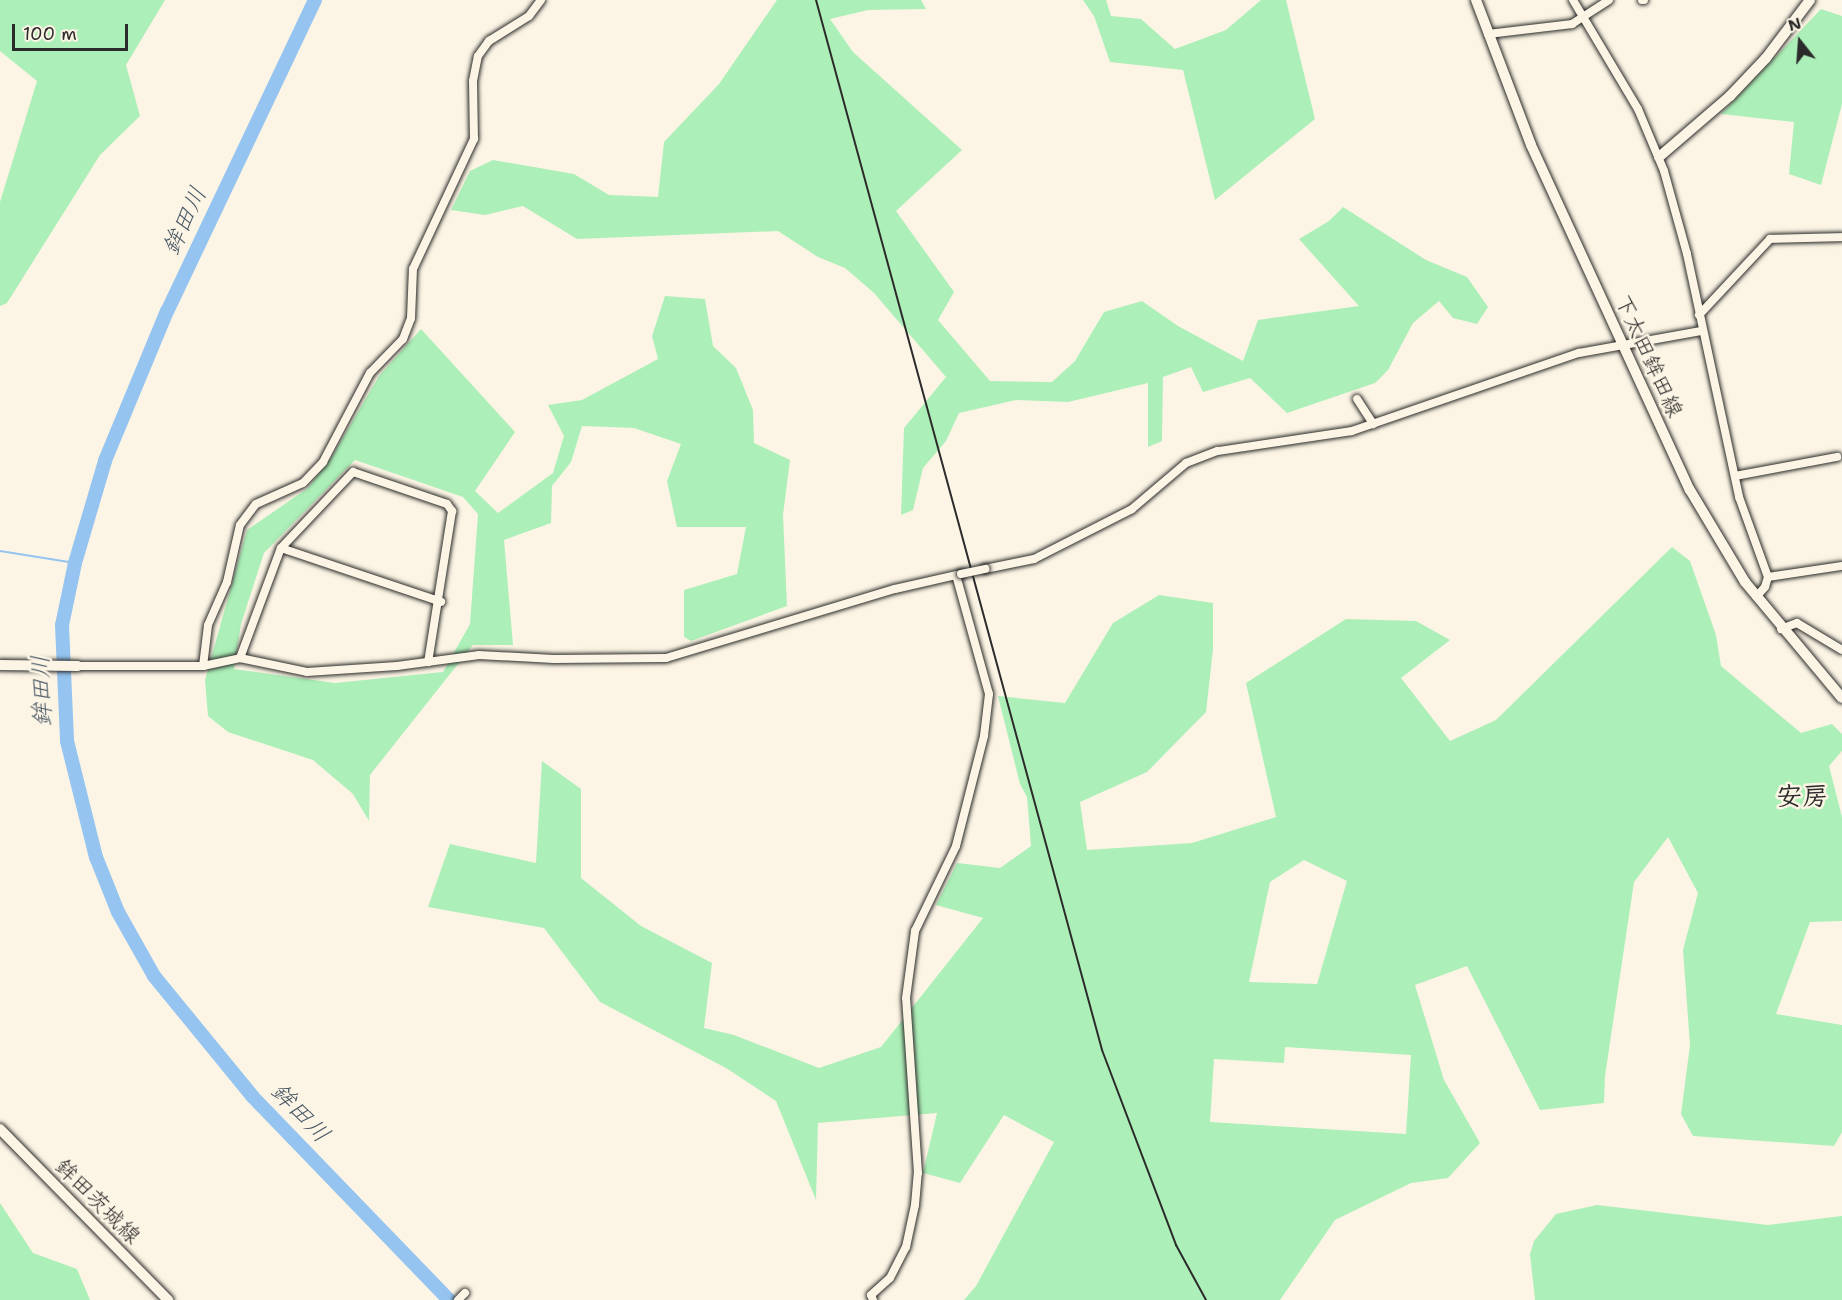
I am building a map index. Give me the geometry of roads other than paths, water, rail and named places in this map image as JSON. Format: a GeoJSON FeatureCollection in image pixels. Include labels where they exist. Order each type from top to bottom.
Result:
{"type":"FeatureCollection","features":[{"type":"Feature","properties":{"kind":"main road","name":"下太田鉾田線"},"geometry":{"type":"LineString","coordinates":[[1476,0],[1531,146],[1695,499],[1756,597],[1842,698]]}},
{"type":"Feature","properties":{"kind":"main road"},"geometry":{"type":"LineString","coordinates":[[1659,157],[1730,96],[1766,58],[1810,0]]}},
{"type":"Feature","properties":{"kind":"main road"},"geometry":{"type":"LineString","coordinates":[[0,665],[78,666]]}},
{"type":"Feature","properties":{"kind":"main road","name":"鉾田茨城線"},"geometry":{"type":"LineString","coordinates":[[0,1129],[168,1300]]}},
{"type":"Feature","properties":{"kind":"street"},"geometry":{"type":"LineString","coordinates":[[203,666],[208,625],[227,582],[240,525],[256,504],[303,483],[323,462],[360,387],[403,339],[411,318],[413,269],[474,139],[473,81],[478,56],[489,41],[529,16],[541,0]]}},
{"type":"Feature","properties":{"kind":"street"},"geometry":{"type":"LineString","coordinates":[[1573,0],[1638,109],[1659,157],[1676,208],[1701,331],[1735,476],[1768,577],[1765,587],[1756,597]]}},
{"type":"Feature","properties":{"kind":"street"},"geometry":{"type":"LineString","coordinates":[[1488,34],[1584,20],[1609,0]]}},
{"type":"Feature","properties":{"kind":"street"},"geometry":{"type":"LineString","coordinates":[[1699,315],[1770,239],[1842,237]]}},
{"type":"Feature","properties":{"kind":"street"},"geometry":{"type":"LineString","coordinates":[[78,666],[203,666],[240,658],[307,672],[428,662],[479,655],[554,659],[666,658],[873,595],[1034,559],[1132,509],[1186,463],[1218,451],[1290,437],[1317,439],[1373,424],[1579,353],[1701,331]]}},
{"type":"Feature","properties":{"kind":"street"},"geometry":{"type":"LineString","coordinates":[[1357,399],[1373,424]]}},
{"type":"Feature","properties":{"kind":"street"},"geometry":{"type":"LineString","coordinates":[[1735,476],[1837,457]]}},
{"type":"Feature","properties":{"kind":"street"},"geometry":{"type":"LineString","coordinates":[[240,658],[281,548],[354,472],[447,504],[452,511],[441,602],[428,662]]}},
{"type":"Feature","properties":{"kind":"street"},"geometry":{"type":"LineString","coordinates":[[281,548],[441,602]]}},
{"type":"Feature","properties":{"kind":"street"},"geometry":{"type":"LineString","coordinates":[[1768,577],[1842,566]]}},
{"type":"Feature","properties":{"kind":"street"},"geometry":{"type":"LineString","coordinates":[[873,1300],[871,1295],[890,1278],[906,1247],[915,1205],[917,1163],[906,998],[915,932],[956,846],[984,736],[988,704],[989,694],[958,575]]}},
{"type":"Feature","properties":{"kind":"street"},"geometry":{"type":"LineString","coordinates":[[1781,629],[1797,623],[1842,650]]}},
{"type":"Feature","properties":{"kind":"street"},"geometry":{"type":"LineString","coordinates":[[458,1300],[465,1293]]}},
{"type":"Feature","properties":{"kind":"waterway","name":"鉾田川"},"geometry":{"type":"LineString","coordinates":[[315,0],[167,311],[105,461],[75,563],[62,625],[67,741],[96,857],[118,912],[154,976],[253,1097],[449,1300]]}},
{"type":"Feature","properties":{"kind":"waterway"},"geometry":{"type":"LineString","coordinates":[[0,551],[75,563]]}},
{"type":"Feature","properties":{"kind":"railway"},"geometry":{"type":"LineString","coordinates":[[816,0],[1102,1050],[1176,1245],[1206,1300]]}},
{"type":"Feature","properties":{"kind":"district","name":"安房"},"geometry":{"type":"Point","coordinates":[1802,796]}}]}
